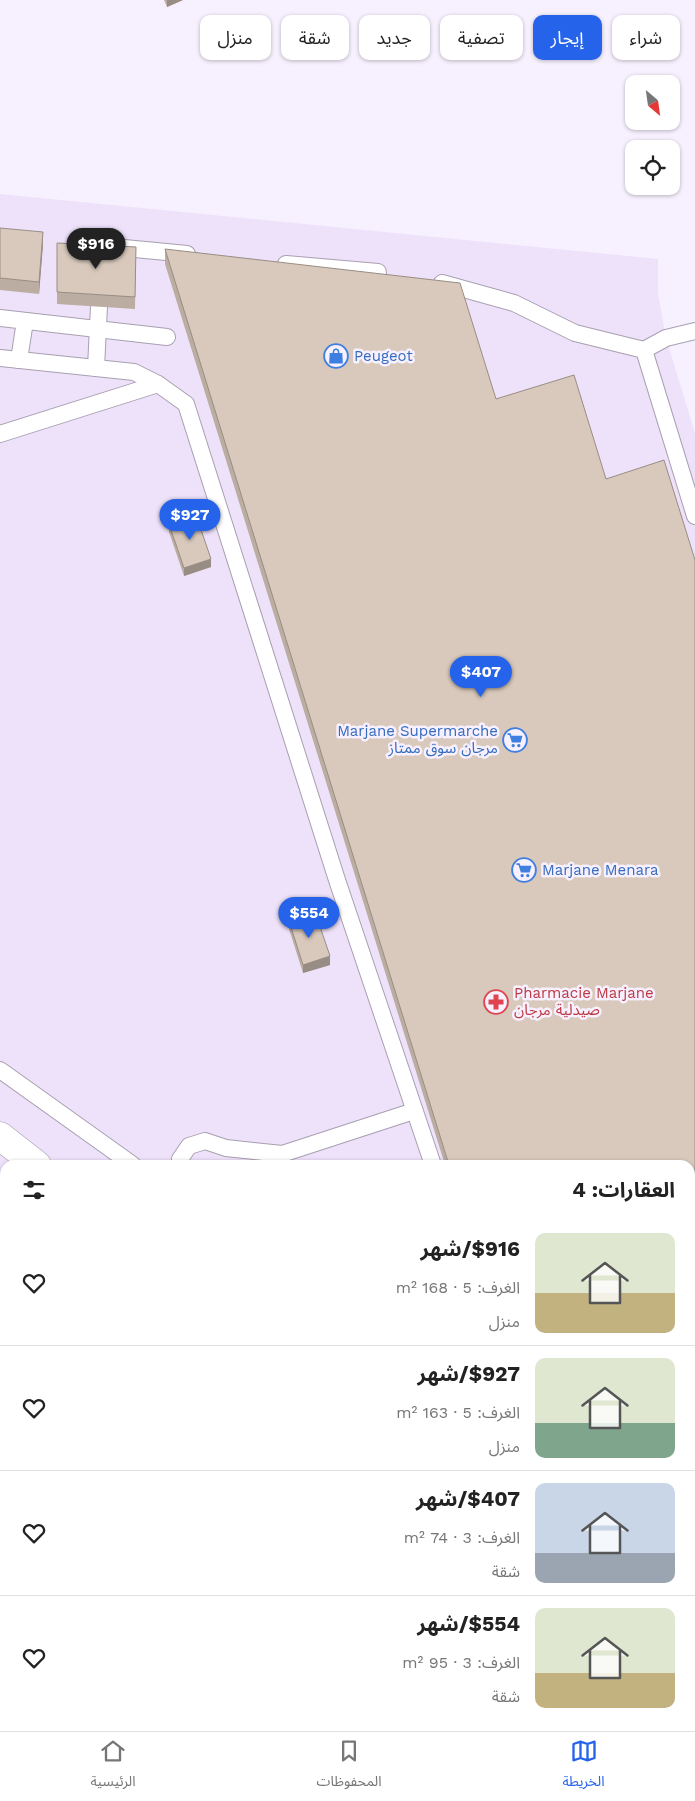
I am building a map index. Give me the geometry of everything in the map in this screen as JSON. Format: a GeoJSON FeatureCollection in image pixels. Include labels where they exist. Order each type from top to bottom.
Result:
{"type":"FeatureCollection","features":[{"type":"Feature","properties":{"kind":"main road"},"geometry":{"type":"LineString","coordinates":[[0,1136],[31,1160]]}},
{"type":"Feature","properties":{"kind":"lane"},"geometry":{"type":"LineString","coordinates":[[101,256],[102,250],[108,247],[205,256]]}},
{"type":"Feature","properties":{"kind":"lane"},"geometry":{"type":"LineString","coordinates":[[272,262],[378,272]]}},
{"type":"Feature","properties":{"kind":"lane"},"geometry":{"type":"LineString","coordinates":[[442,283],[514,303],[574,333],[644,350],[666,338],[695,331]]}},
{"type":"Feature","properties":{"kind":"lane"},"geometry":{"type":"LineString","coordinates":[[96,368],[99,306]]}},
{"type":"Feature","properties":{"kind":"lane"},"geometry":{"type":"LineString","coordinates":[[0,318],[167,337]]}},
{"type":"Feature","properties":{"kind":"lane"},"geometry":{"type":"LineString","coordinates":[[19,360],[25,321]]}},
{"type":"Feature","properties":{"kind":"lane"},"geometry":{"type":"LineString","coordinates":[[644,350],[695,516]]}},
{"type":"Feature","properties":{"kind":"lane"},"geometry":{"type":"LineString","coordinates":[[0,358],[134,372],[158,384],[186,404],[335,871],[406,1081],[429,1160]]}},
{"type":"Feature","properties":{"kind":"lane"},"geometry":{"type":"LineString","coordinates":[[0,434],[158,384]]}},
{"type":"Feature","properties":{"kind":"lane"},"geometry":{"type":"LineString","coordinates":[[0,1070],[125,1160]]}},
{"type":"Feature","properties":{"kind":"lane"},"geometry":{"type":"LineString","coordinates":[[180,1160],[189,1146],[205,1141],[226,1148],[282,1154],[414,1111]]}},
{"type":"Feature","properties":{"kind":"shaded area"},"geometry":{"type":"Polygon","coordinates":[[[0,194],[658,259],[658,294],[666,338],[695,433],[695,1160],[0,1160],[0,194]]]}},
{"type":"Feature","properties":{"kind":"building"},"geometry":{"type":"Polygon","coordinates":[[[0,228],[43,232],[39,282],[0,278],[0,228]]]}},
{"type":"Feature","properties":{"kind":"building"},"geometry":{"type":"Polygon","coordinates":[[[57,243],[136,247],[135,297],[57,292],[57,243]]]}},
{"type":"Feature","properties":{"kind":"building","name":"Marjane Menara"},"geometry":{"type":"Polygon","coordinates":[[[165,249],[460,283],[496,399],[574,375],[606,479],[664,460],[695,560],[695,1160],[447,1160],[165,249]]]}},
{"type":"Feature","properties":{"kind":"building"},"geometry":{"type":"Polygon","coordinates":[[[196,515],[211,559],[184,568],[169,524],[196,515]]]}},
{"type":"Feature","properties":{"kind":"building"},"geometry":{"type":"Polygon","coordinates":[[[315,912],[330,956],[303,965],[289,921],[315,912]]]}},
{"type":"Feature","properties":{"kind":"place","name":"Peugeot"},"geometry":{"type":"Point","coordinates":[336,356]}},
{"type":"Feature","properties":{"kind":"place","name":"Marjane Supermarche مرجان سوق ممتاز"},"geometry":{"type":"Point","coordinates":[515,740]}},
{"type":"Feature","properties":{"kind":"place","name":"Marjane Menara"},"geometry":{"type":"Point","coordinates":[524,870]}},
{"type":"Feature","properties":{"kind":"place","name":"Pharmacie Marjane صيدلية مرجان"},"geometry":{"type":"Point","coordinates":[496,1002]}}]}
